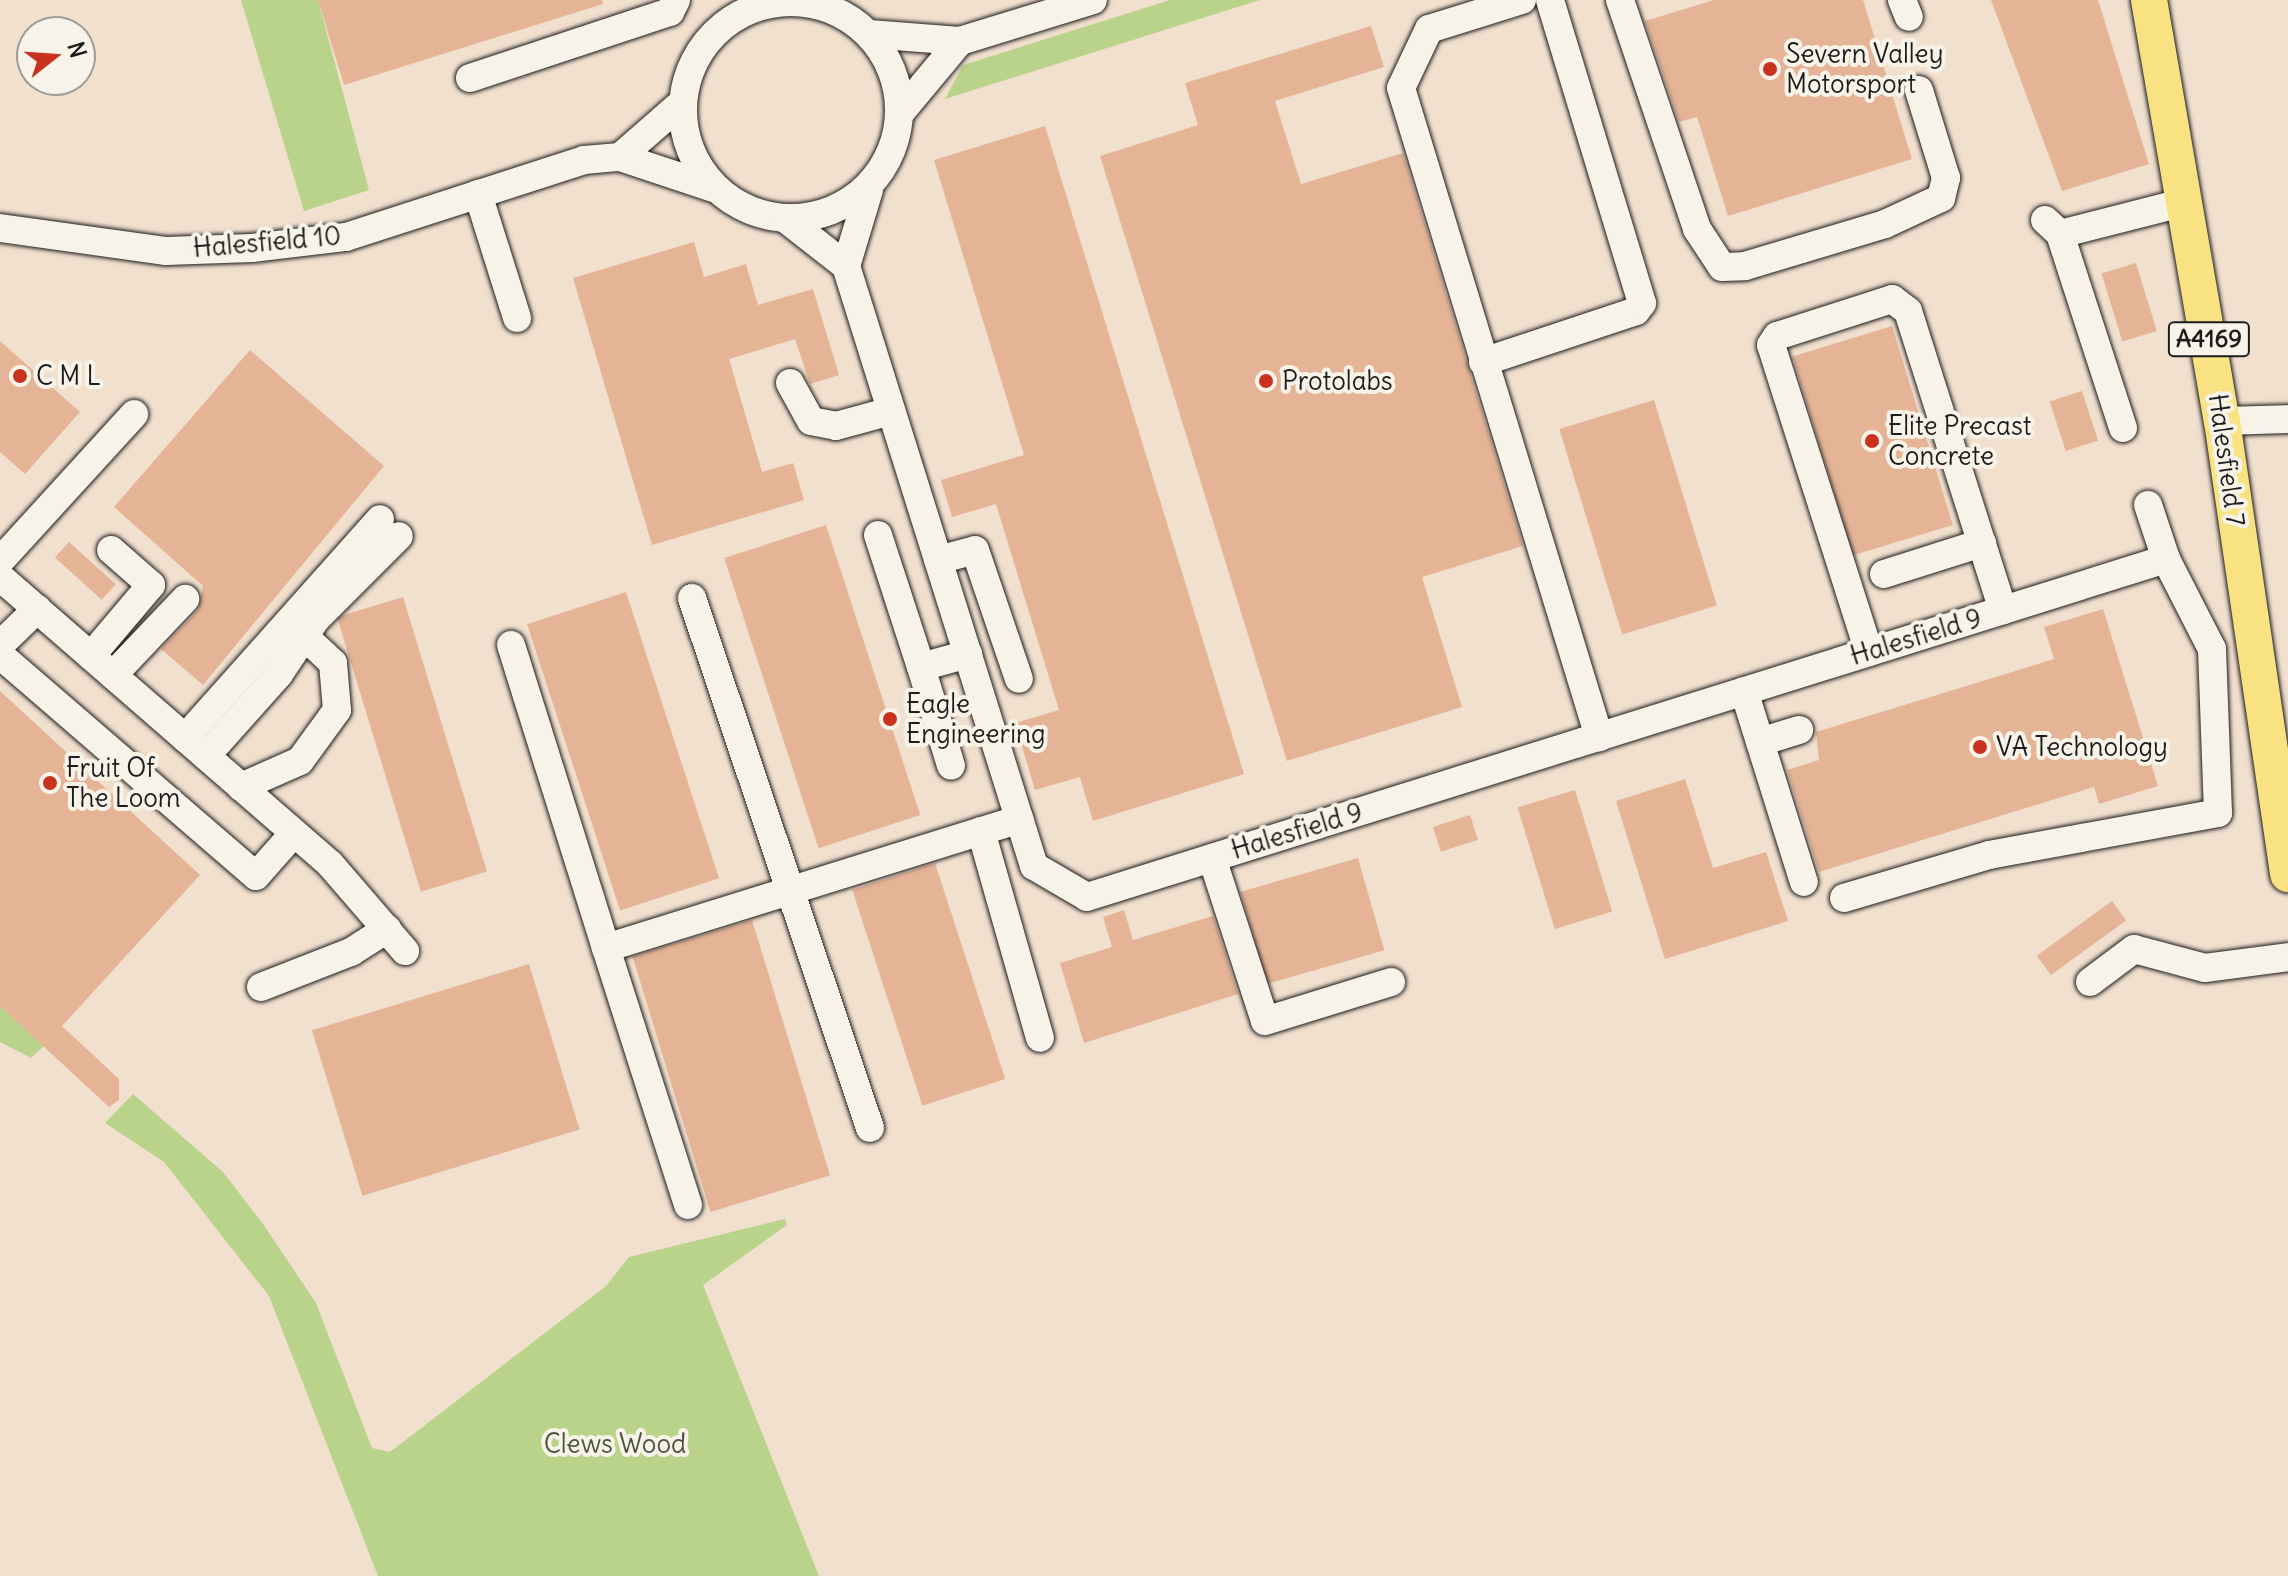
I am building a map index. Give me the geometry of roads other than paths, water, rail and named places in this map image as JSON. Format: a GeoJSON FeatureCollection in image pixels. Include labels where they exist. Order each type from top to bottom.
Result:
{"type":"FeatureCollection","features":[{"type":"Feature","properties":{"kind":"main road","name":"Halesfield 7"},"geometry":{"type":"LineString","coordinates":[[2149,0],[2222,421],[2288,874]]}},
{"type":"Feature","properties":{"kind":"street"},"geometry":{"type":"LineString","coordinates":[[470,78],[670,12],[676,0]]}},
{"type":"Feature","properties":{"kind":"street"},"geometry":{"type":"LineString","coordinates":[[786,219],[846,266],[869,190],[885,166],[900,113],[895,77],[869,34],[829,7],[798,0],[736,8],[703,45],[682,103],[685,134],[714,188],[743,208],[786,219],[825,214],[869,190]]}},
{"type":"Feature","properties":{"kind":"street"},"geometry":{"type":"LineString","coordinates":[[869,34],[960,41],[1058,5],[1093,0]]}},
{"type":"Feature","properties":{"kind":"street"},"geometry":{"type":"LineString","coordinates":[[1522,0],[1429,29],[1401,88],[1599,737]]}},
{"type":"Feature","properties":{"kind":"street"},"geometry":{"type":"LineString","coordinates":[[1483,362],[1642,303],[1550,0]]}},
{"type":"Feature","properties":{"kind":"street"},"geometry":{"type":"LineString","coordinates":[[1620,0],[1697,229],[1722,267],[1745,266],[1885,224],[1941,198],[1946,178],[1919,90]]}},
{"type":"Feature","properties":{"kind":"street"},"geometry":{"type":"LineString","coordinates":[[900,113],[960,41]]}},
{"type":"Feature","properties":{"kind":"street"},"geometry":{"type":"LineString","coordinates":[[620,157],[682,103]]}},
{"type":"Feature","properties":{"kind":"street","name":"Halesfield 10"},"geometry":{"type":"LineString","coordinates":[[0,228],[166,251],[252,248],[346,237],[584,160],[620,157],[714,188]]}},
{"type":"Feature","properties":{"kind":"street"},"geometry":{"type":"LineString","coordinates":[[478,194],[517,318]]}},
{"type":"Feature","properties":{"kind":"street"},"geometry":{"type":"LineString","coordinates":[[2123,428],[2053,227],[2186,202]]}},
{"type":"Feature","properties":{"kind":"street","name":"Halesfield 9"},"geometry":{"type":"LineString","coordinates":[[846,266],[1034,866],[1087,897],[2166,559]]}},
{"type":"Feature","properties":{"kind":"street"},"geometry":{"type":"LineString","coordinates":[[1869,652],[1772,340],[1892,299],[1904,303],[2003,610]]}},
{"type":"Feature","properties":{"kind":"street"},"geometry":{"type":"LineString","coordinates":[[790,383],[811,421],[836,426],[891,411]]}},
{"type":"Feature","properties":{"kind":"street"},"geometry":{"type":"LineString","coordinates":[[0,561],[134,414]]}},
{"type":"Feature","properties":{"kind":"street"},"geometry":{"type":"LineString","coordinates":[[2222,421],[2288,419]]}},
{"type":"Feature","properties":{"kind":"street"},"geometry":{"type":"LineString","coordinates":[[1844,898],[1989,855],[2218,813],[2212,649],[2166,559],[2148,505]]}},
{"type":"Feature","properties":{"kind":"street"},"geometry":{"type":"LineString","coordinates":[[390,528],[304,636],[195,747],[390,528]]}},
{"type":"Feature","properties":{"kind":"street"},"geometry":{"type":"LineString","coordinates":[[878,535],[951,766]]}},
{"type":"Feature","properties":{"kind":"street"},"geometry":{"type":"LineString","coordinates":[[1884,574],[1982,543]]}},
{"type":"Feature","properties":{"kind":"street"},"geometry":{"type":"LineString","coordinates":[[91,656],[151,585],[111,550]]}},
{"type":"Feature","properties":{"kind":"street"},"geometry":{"type":"LineString","coordinates":[[938,560],[975,550],[1019,679]]}},
{"type":"Feature","properties":{"kind":"street"},"geometry":{"type":"LineString","coordinates":[[0,577],[294,833],[357,895],[405,951]]}},
{"type":"Feature","properties":{"kind":"street"},"geometry":{"type":"LineString","coordinates":[[692,598],[870,1128]]}},
{"type":"Feature","properties":{"kind":"street"},"geometry":{"type":"LineString","coordinates":[[113,675],[185,599]]}},
{"type":"Feature","properties":{"kind":"street"},"geometry":{"type":"LineString","coordinates":[[0,645],[37,609]]}},
{"type":"Feature","properties":{"kind":"street"},"geometry":{"type":"LineString","coordinates":[[241,787],[300,761],[337,710],[333,663],[304,636]]}},
{"type":"Feature","properties":{"kind":"street"},"geometry":{"type":"LineString","coordinates":[[511,645],[688,1205]]}},
{"type":"Feature","properties":{"kind":"street"},"geometry":{"type":"LineString","coordinates":[[921,667],[968,654]]}},
{"type":"Feature","properties":{"kind":"street"},"geometry":{"type":"LineString","coordinates":[[0,655],[256,876],[294,833]]}},
{"type":"Feature","properties":{"kind":"street"},"geometry":{"type":"LineString","coordinates":[[1744,691],[1804,882]]}},
{"type":"Feature","properties":{"kind":"street"},"geometry":{"type":"LineString","coordinates":[[1760,742],[1799,730]]}},
{"type":"Feature","properties":{"kind":"street"},"geometry":{"type":"LineString","coordinates":[[606,948],[1019,819]]}},
{"type":"Feature","properties":{"kind":"street"},"geometry":{"type":"LineString","coordinates":[[981,831],[1040,1038]]}},
{"type":"Feature","properties":{"kind":"street"},"geometry":{"type":"LineString","coordinates":[[1212,858],[1265,1021],[1391,982]]}},
{"type":"Feature","properties":{"kind":"street"},"geometry":{"type":"LineString","coordinates":[[261,987],[351,952],[387,929]]}},
{"type":"Feature","properties":{"kind":"street"},"geometry":{"type":"LineString","coordinates":[[2090,982],[2134,949],[2205,968],[2288,957]]}},
{"type":"Feature","properties":{"kind":"place","name":"Severn Valley Motorsport"},"geometry":{"type":"Point","coordinates":[1770,69]}},
{"type":"Feature","properties":{"kind":"place","name":"C M L"},"geometry":{"type":"Point","coordinates":[20,376]}},
{"type":"Feature","properties":{"kind":"place","name":"Protolabs"},"geometry":{"type":"Point","coordinates":[1266,381]}},
{"type":"Feature","properties":{"kind":"place","name":"Elite Precast Concrete"},"geometry":{"type":"Point","coordinates":[1872,441]}},
{"type":"Feature","properties":{"kind":"place","name":"Eagle Engineering"},"geometry":{"type":"Point","coordinates":[890,719]}},
{"type":"Feature","properties":{"kind":"place","name":"VA Technology"},"geometry":{"type":"Point","coordinates":[1980,747]}},
{"type":"Feature","properties":{"kind":"place","name":"Fruit Of The Loom"},"geometry":{"type":"Point","coordinates":[50,783]}},
{"type":"Feature","properties":{"kind":"park label","name":"Clews Wood"},"geometry":{"type":"Point","coordinates":[615,1444]}}]}
